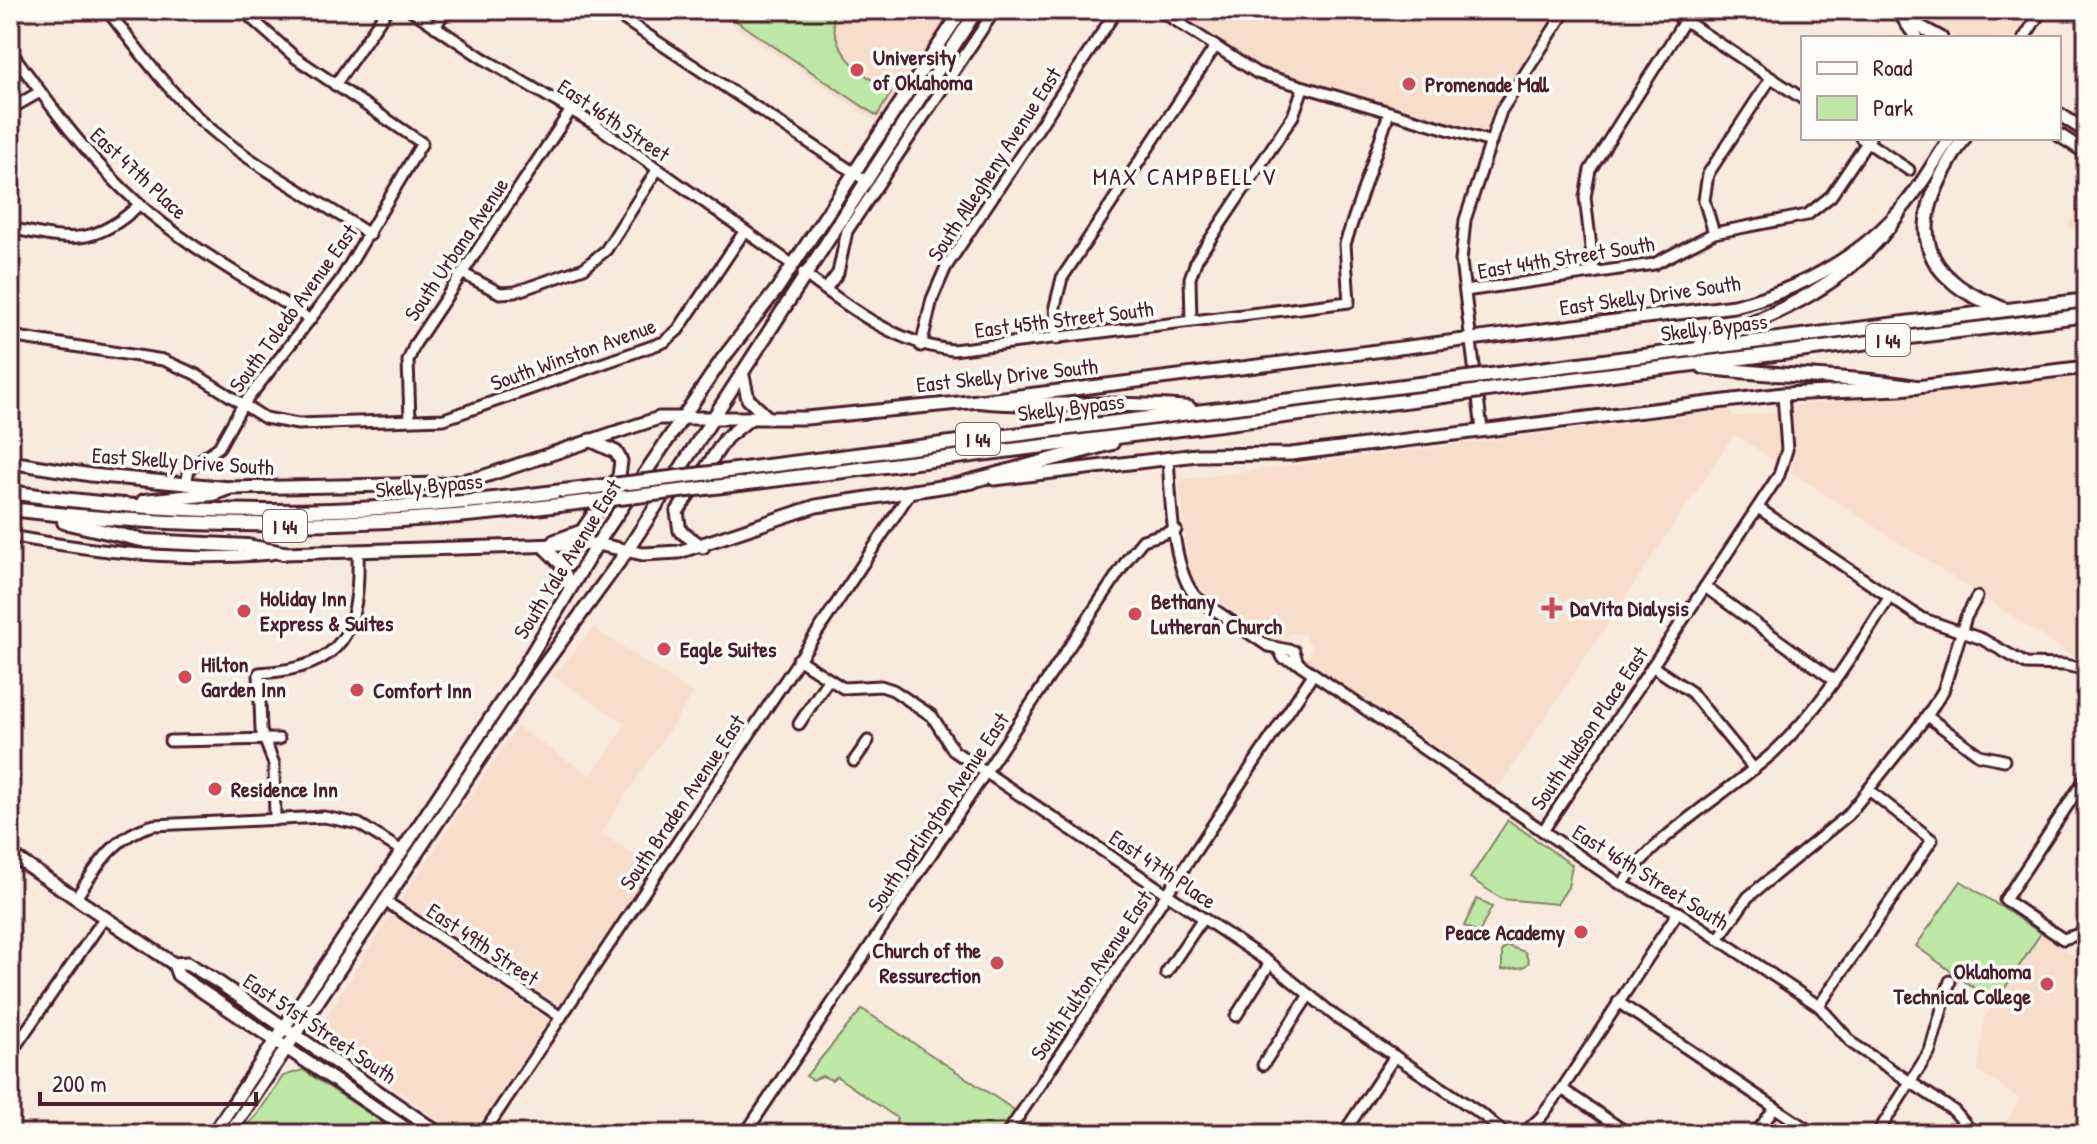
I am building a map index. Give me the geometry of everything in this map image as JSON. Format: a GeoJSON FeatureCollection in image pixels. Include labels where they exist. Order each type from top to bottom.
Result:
{"type":"FeatureCollection","features":[{"type":"Feature","properties":{"kind":"highway"},"geometry":{"type":"LineString","coordinates":[[1963,140],[1932,192],[1926,217],[1928,244],[1936,262],[1952,281],[2006,310]]}},
{"type":"Feature","properties":{"kind":"highway"},"geometry":{"type":"LineString","coordinates":[[1682,352],[1809,298],[1864,255],[1898,214]]}},
{"type":"Feature","properties":{"kind":"highway","name":"Skelly Bypass"},"geometry":{"type":"LineString","coordinates":[[10,492],[117,504],[329,512],[426,506],[744,469],[2087,300]]}},
{"type":"Feature","properties":{"kind":"highway","name":"Skelly Bypass"},"geometry":{"type":"LineString","coordinates":[[10,509],[110,520],[257,527],[426,521],[2087,315]]}},
{"type":"Feature","properties":{"kind":"highway"},"geometry":{"type":"LineString","coordinates":[[1688,365],[1769,377],[1884,382],[1916,387]]}},
{"type":"Feature","properties":{"kind":"highway"},"geometry":{"type":"LineString","coordinates":[[979,401],[1021,405],[1130,402],[1212,410]]}},
{"type":"Feature","properties":{"kind":"highway"},"geometry":{"type":"LineString","coordinates":[[964,483],[1154,432]]}},
{"type":"Feature","properties":{"kind":"highway"},"geometry":{"type":"LineString","coordinates":[[117,504],[213,494],[229,488]]}},
{"type":"Feature","properties":{"kind":"highway"},"geometry":{"type":"LineString","coordinates":[[10,509],[146,541],[247,546],[283,553]]}},
{"type":"Feature","properties":{"kind":"main road","name":"South Yale Avenue East"},"geometry":{"type":"LineString","coordinates":[[229,1134],[528,687],[627,551],[743,376],[803,273],[865,180],[962,10]]}},
{"type":"Feature","properties":{"kind":"main road","name":"South Yale Avenue East"},"geometry":{"type":"LineString","coordinates":[[213,1134],[516,680],[597,544],[683,417],[793,265],[854,172],[977,10]]}},
{"type":"Feature","properties":{"kind":"main road"},"geometry":{"type":"LineString","coordinates":[[1890,10],[1937,36]]}},
{"type":"Feature","properties":{"kind":"main road"},"geometry":{"type":"LineString","coordinates":[[1905,20],[1916,36]]}},
{"type":"Feature","properties":{"kind":"main road"},"geometry":{"type":"LineString","coordinates":[[2061,115],[2087,132]]}},
{"type":"Feature","properties":{"kind":"main road"},"geometry":{"type":"LineString","coordinates":[[2061,136],[2087,153]]}},
{"type":"Feature","properties":{"kind":"main road","name":"East Skelly Drive South"},"geometry":{"type":"LineString","coordinates":[[10,462],[229,488],[445,484],[482,477],[647,421],[715,416],[806,418],[979,401],[1708,310],[1763,299],[1823,272],[1898,214],[1949,140]]}},
{"type":"Feature","properties":{"kind":"main road"},"geometry":{"type":"LineString","coordinates":[[793,265],[803,273]]}},
{"type":"Feature","properties":{"kind":"main road"},"geometry":{"type":"LineString","coordinates":[[283,553],[597,544],[627,551],[665,554],[703,547],[797,511],[964,483],[1168,459],[1291,454],[1783,394],[1916,387],[2087,367]]}},
{"type":"Feature","properties":{"kind":"main road"},"geometry":{"type":"LineString","coordinates":[[743,376],[748,399],[767,417]]}},
{"type":"Feature","properties":{"kind":"main road"},"geometry":{"type":"LineString","coordinates":[[703,547],[680,531],[677,512],[726,438],[752,417]]}},
{"type":"Feature","properties":{"kind":"main road"},"geometry":{"type":"LineString","coordinates":[[539,546],[582,531],[619,476],[621,461],[616,452],[590,440]]}},
{"type":"Feature","properties":{"kind":"main road"},"geometry":{"type":"LineString","coordinates":[[539,546],[561,564],[570,587]]}},
{"type":"Feature","properties":{"kind":"main road"},"geometry":{"type":"LineString","coordinates":[[529,660],[541,668]]}},
{"type":"Feature","properties":{"kind":"main road"},"geometry":{"type":"LineString","coordinates":[[516,680],[528,687]]}},
{"type":"Feature","properties":{"kind":"main road"},"geometry":{"type":"LineString","coordinates":[[454,773],[465,781]]}},
{"type":"Feature","properties":{"kind":"main road","name":"East 51st Street South"},"geometry":{"type":"LineString","coordinates":[[10,854],[174,964],[178,975],[414,1134]]}},
{"type":"Feature","properties":{"kind":"main road"},"geometry":{"type":"LineString","coordinates":[[374,893],[385,901]]}},
{"type":"Feature","properties":{"kind":"main road","name":"East 51st Street South"},"geometry":{"type":"LineString","coordinates":[[174,964],[187,963],[440,1134]]}},
{"type":"Feature","properties":{"kind":"street"},"geometry":{"type":"LineString","coordinates":[[107,10],[163,81],[209,128],[250,159],[370,235]]}},
{"type":"Feature","properties":{"kind":"street"},"geometry":{"type":"LineString","coordinates":[[242,10],[287,51],[335,85],[387,10]]}},
{"type":"Feature","properties":{"kind":"street","name":"East 46th Street"},"geometry":{"type":"LineString","coordinates":[[411,10],[571,110],[793,265]]}},
{"type":"Feature","properties":{"kind":"street"},"geometry":{"type":"LineString","coordinates":[[435,27],[446,10]]}},
{"type":"Feature","properties":{"kind":"street"},"geometry":{"type":"LineString","coordinates":[[610,10],[865,180]]}},
{"type":"Feature","properties":{"kind":"street"},"geometry":{"type":"LineString","coordinates":[[826,289],[838,273],[847,231],[995,10]]}},
{"type":"Feature","properties":{"kind":"street","name":"South Allegheny Avenue East"},"geometry":{"type":"LineString","coordinates":[[921,346],[932,299],[946,267],[1117,10]]}},
{"type":"Feature","properties":{"kind":"street"},"geometry":{"type":"LineString","coordinates":[[1159,10],[1257,73],[1491,142]]}},
{"type":"Feature","properties":{"kind":"street"},"geometry":{"type":"LineString","coordinates":[[1482,430],[1461,233],[1510,94],[1566,10]]}},
{"type":"Feature","properties":{"kind":"street"},"geometry":{"type":"LineString","coordinates":[[1669,10],[1801,98]]}},
{"type":"Feature","properties":{"kind":"street"},"geometry":{"type":"LineString","coordinates":[[2025,36],[2042,10]]}},
{"type":"Feature","properties":{"kind":"street"},"geometry":{"type":"LineString","coordinates":[[1594,273],[1585,197],[1590,170],[1685,20]]}},
{"type":"Feature","properties":{"kind":"street"},"geometry":{"type":"LineString","coordinates":[[1057,339],[1055,306],[1062,278],[1215,47]]}},
{"type":"Feature","properties":{"kind":"street","name":"East 47th Place"},"geometry":{"type":"LineString","coordinates":[[10,50],[98,164],[140,204],[186,240],[310,320]]}},
{"type":"Feature","properties":{"kind":"street"},"geometry":{"type":"LineString","coordinates":[[1771,78],[1708,174],[1704,200],[1714,233],[1790,221],[1815,211],[1837,188],[1865,140]]}},
{"type":"Feature","properties":{"kind":"street","name":"South Toledo Avenue East"},"geometry":{"type":"LineString","coordinates":[[186,485],[189,468],[219,447],[242,406],[310,320],[370,235],[422,143],[335,85]]}},
{"type":"Feature","properties":{"kind":"street"},"geometry":{"type":"LineString","coordinates":[[1191,321],[1190,278],[1197,259],[1293,116],[1303,88]]}},
{"type":"Feature","properties":{"kind":"street"},"geometry":{"type":"LineString","coordinates":[[10,109],[40,92]]}},
{"type":"Feature","properties":{"kind":"street","name":"South Urbana Avenue"},"geometry":{"type":"LineString","coordinates":[[410,420],[407,368],[411,352],[571,110]]}},
{"type":"Feature","properties":{"kind":"street","name":"East 45th Street South"},"geometry":{"type":"LineString","coordinates":[[803,273],[897,336],[921,346],[953,350],[1349,302],[1345,244],[1389,113]]}},
{"type":"Feature","properties":{"kind":"street"},"geometry":{"type":"LineString","coordinates":[[1867,140],[1909,170]]}},
{"type":"Feature","properties":{"kind":"street"},"geometry":{"type":"LineString","coordinates":[[462,273],[500,293],[515,292],[584,268],[606,250],[657,170]]}},
{"type":"Feature","properties":{"kind":"street"},"geometry":{"type":"LineString","coordinates":[[10,228],[64,238],[93,236],[110,229],[140,204]]}},
{"type":"Feature","properties":{"kind":"street","name":"South Winston Avenue"},"geometry":{"type":"LineString","coordinates":[[410,420],[451,417],[664,342],[678,330],[744,232]]}},
{"type":"Feature","properties":{"kind":"street","name":"East 44th Street South"},"geometry":{"type":"LineString","coordinates":[[1465,291],[1665,261],[1714,233]]}},
{"type":"Feature","properties":{"kind":"street"},"geometry":{"type":"LineString","coordinates":[[10,336],[163,360],[195,374],[242,406],[274,421],[298,424],[410,420]]}},
{"type":"Feature","properties":{"kind":"street","name":"South Hudson Place East"},"geometry":{"type":"LineString","coordinates":[[1543,831],[1758,508],[1786,459],[1783,394]]}},
{"type":"Feature","properties":{"kind":"street","name":"East 46th Street South"},"geometry":{"type":"LineString","coordinates":[[1168,459],[1182,574],[1193,594],[1279,650],[1294,651],[1299,657],[1298,663],[1312,676],[1622,885],[1678,912],[1819,1006],[1853,1044],[1954,1111],[1974,1134]]}},
{"type":"Feature","properties":{"kind":"street","name":"South Braden Avenue East"},"geometry":{"type":"LineString","coordinates":[[483,1134],[912,490]]}},
{"type":"Feature","properties":{"kind":"street"},"geometry":{"type":"LineString","coordinates":[[1758,508],[1921,618],[1962,631],[2026,664],[2065,665],[2087,670]]}},
{"type":"Feature","properties":{"kind":"street","name":"South Darlington Avenue East"},"geometry":{"type":"LineString","coordinates":[[745,1134],[1137,547],[1149,536],[1176,530]]}},
{"type":"Feature","properties":{"kind":"street"},"geometry":{"type":"LineString","coordinates":[[10,536],[137,555],[191,558],[283,553]]}},
{"type":"Feature","properties":{"kind":"street"},"geometry":{"type":"LineString","coordinates":[[275,820],[274,764],[261,730],[259,673],[304,668],[323,658],[342,639],[357,606],[358,551]]}},
{"type":"Feature","properties":{"kind":"street"},"geometry":{"type":"LineString","coordinates":[[1705,587],[1834,680]]}},
{"type":"Feature","properties":{"kind":"street"},"geometry":{"type":"LineString","coordinates":[[1718,939],[1748,897],[1848,815],[1927,716],[1943,691],[1962,631],[1977,597]]}},
{"type":"Feature","properties":{"kind":"street"},"geometry":{"type":"LineString","coordinates":[[1622,885],[1647,855],[1785,741],[1834,680],[1889,598]]}},
{"type":"Feature","properties":{"kind":"street","name":"East 47th Place"},"geometry":{"type":"LineString","coordinates":[[798,659],[828,680],[852,691],[881,686],[893,690],[931,716],[954,751],[1270,963],[1309,995],[1484,1116],[1505,1134]]}},
{"type":"Feature","properties":{"kind":"street"},"geometry":{"type":"LineString","coordinates":[[1652,666],[1691,692],[1754,769]]}},
{"type":"Feature","properties":{"kind":"street","name":"South Fulton Avenue East"},"geometry":{"type":"LineString","coordinates":[[1007,1134],[1312,676]]}},
{"type":"Feature","properties":{"kind":"street"},"geometry":{"type":"LineString","coordinates":[[799,724],[828,680]]}},
{"type":"Feature","properties":{"kind":"street"},"geometry":{"type":"LineString","coordinates":[[1927,716],[1979,755],[2004,760]]}},
{"type":"Feature","properties":{"kind":"street"},"geometry":{"type":"LineString","coordinates":[[170,741],[279,739]]}},
{"type":"Feature","properties":{"kind":"street"},"geometry":{"type":"LineString","coordinates":[[854,761],[868,741]]}},
{"type":"Feature","properties":{"kind":"street"},"geometry":{"type":"LineString","coordinates":[[2087,776],[2005,900],[2063,939],[2080,934],[2087,923]]}},
{"type":"Feature","properties":{"kind":"street"},"geometry":{"type":"LineString","coordinates":[[1819,1006],[1932,840],[1869,790]]}},
{"type":"Feature","properties":{"kind":"street"},"geometry":{"type":"LineString","coordinates":[[76,898],[108,850],[137,829],[154,825],[324,817],[349,821],[402,851]]}},
{"type":"Feature","properties":{"kind":"street","name":"East 49th Street"},"geometry":{"type":"LineString","coordinates":[[385,901],[561,1017]]}},
{"type":"Feature","properties":{"kind":"street"},"geometry":{"type":"LineString","coordinates":[[1523,1134],[1562,1089],[1678,912]]}},
{"type":"Feature","properties":{"kind":"street"},"geometry":{"type":"LineString","coordinates":[[10,1054],[105,917]]}},
{"type":"Feature","properties":{"kind":"street"},"geometry":{"type":"LineString","coordinates":[[1166,973],[1203,918]]}},
{"type":"Feature","properties":{"kind":"street"},"geometry":{"type":"LineString","coordinates":[[1236,1016],[1270,963]]}},
{"type":"Feature","properties":{"kind":"street"},"geometry":{"type":"LineString","coordinates":[[1877,1134],[1930,1051],[1950,981]]}},
{"type":"Feature","properties":{"kind":"street"},"geometry":{"type":"LineString","coordinates":[[1263,1065],[1309,995]]}},
{"type":"Feature","properties":{"kind":"street"},"geometry":{"type":"LineString","coordinates":[[1618,1002],[1814,1134]]}},
{"type":"Feature","properties":{"kind":"street"},"geometry":{"type":"LineString","coordinates":[[1343,1134],[1395,1056]]}},
{"type":"Feature","properties":{"kind":"street"},"geometry":{"type":"LineString","coordinates":[[1562,1089],[1629,1134]]}},
{"type":"Feature","properties":{"kind":"street"},"geometry":{"type":"LineString","coordinates":[[1755,1134],[1775,1108]]}},
{"type":"Feature","properties":{"kind":"shaded area","name":"University of Oklahoma"},"geometry":{"type":"Polygon","coordinates":[[[711,10],[954,10],[878,123],[711,10]]]}},
{"type":"Feature","properties":{"kind":"shaded area","name":"Promenade Mall"},"geometry":{"type":"Polygon","coordinates":[[[1169,10],[1557,10],[1500,96],[1487,135],[1269,72],[1244,60],[1169,10]]]}},
{"type":"Feature","properties":{"kind":"shaded area"},"geometry":{"type":"Polygon","coordinates":[[[1914,10],[2031,10],[2014,36],[1953,36],[1914,10]]]}},
{"type":"Feature","properties":{"kind":"shaded area"},"geometry":{"type":"Polygon","coordinates":[[[2087,186],[2087,239],[2068,226],[2087,186]]]}},
{"type":"Feature","properties":{"kind":"shaded area"},"geometry":{"type":"Polygon","coordinates":[[[2087,376],[2087,665],[1791,472],[1795,453],[1789,406],[2087,376]]]}},
{"type":"Feature","properties":{"kind":"shaded area"},"geometry":{"type":"Polygon","coordinates":[[[1731,410],[1733,417],[1777,412],[1782,450],[1778,463],[1734,434],[1500,785],[1495,786],[1308,661],[1312,647],[1304,635],[1291,633],[1279,642],[1202,590],[1190,570],[1179,480],[1731,410]]]}},
{"type":"Feature","properties":{"kind":"shaded area"},"geometry":{"type":"Polygon","coordinates":[[[594,628],[693,694],[601,833],[652,867],[560,1004],[404,905],[402,898],[517,727],[591,776],[626,724],[553,676],[594,628]]]}},
{"type":"Feature","properties":{"kind":"shaded area"},"geometry":{"type":"Polygon","coordinates":[[[391,915],[549,1020],[472,1134],[460,1134],[321,1038],[326,1030],[320,1026],[391,915]]]}},
{"type":"Feature","properties":{"kind":"shaded area"},"geometry":{"type":"Polygon","coordinates":[[[2041,933],[2087,965],[2087,1134],[1998,1134],[2020,1099],[1978,1071],[1984,1018],[2041,933]]]}},
{"type":"Feature","properties":{"kind":"green space"},"geometry":{"type":"Polygon","coordinates":[[[720,10],[833,10],[836,38],[842,49],[858,69],[891,93],[877,116],[720,10]]]}},
{"type":"Feature","properties":{"kind":"green space"},"geometry":{"type":"Polygon","coordinates":[[[1508,820],[1572,865],[1568,887],[1557,904],[1502,899],[1470,878],[1508,820]]]}},
{"type":"Feature","properties":{"kind":"green space"},"geometry":{"type":"Polygon","coordinates":[[[1961,881],[2041,933],[1995,1003],[1916,946],[1961,881]]]}},
{"type":"Feature","properties":{"kind":"green space"},"geometry":{"type":"Polygon","coordinates":[[[1477,899],[1492,907],[1479,933],[1464,926],[1477,899]]]}},
{"type":"Feature","properties":{"kind":"green space"},"geometry":{"type":"Polygon","coordinates":[[[1508,946],[1525,952],[1529,962],[1524,967],[1502,970],[1502,950],[1508,946]]]}},
{"type":"Feature","properties":{"kind":"green space"},"geometry":{"type":"Polygon","coordinates":[[[862,1009],[1016,1111],[1001,1134],[921,1134],[906,1124],[902,1128],[895,1123],[897,1118],[836,1076],[832,1080],[822,1076],[813,1080],[806,1076],[862,1009]]]}},
{"type":"Feature","properties":{"kind":"green space"},"geometry":{"type":"Polygon","coordinates":[[[303,1070],[400,1134],[239,1134],[257,1115],[283,1076],[303,1070]]]}},
{"type":"Feature","properties":{"kind":"place","name":"University of Oklahoma"},"geometry":{"type":"Point","coordinates":[857,70]}},
{"type":"Feature","properties":{"kind":"place","name":"Promenade Mall"},"geometry":{"type":"Point","coordinates":[1409,84]}},
{"type":"Feature","properties":{"kind":"place","name":"DaVita Dialysis"},"geometry":{"type":"Point","coordinates":[1552,608]}},
{"type":"Feature","properties":{"kind":"place","name":"Holiday Inn Express & Suites"},"geometry":{"type":"Point","coordinates":[244,611]}},
{"type":"Feature","properties":{"kind":"place","name":"Bethany Lutheran Church"},"geometry":{"type":"Point","coordinates":[1135,614]}},
{"type":"Feature","properties":{"kind":"place","name":"Eagle Suites"},"geometry":{"type":"Point","coordinates":[664,649]}},
{"type":"Feature","properties":{"kind":"place","name":"Hilton Garden Inn"},"geometry":{"type":"Point","coordinates":[185,677]}},
{"type":"Feature","properties":{"kind":"place","name":"Comfort Inn"},"geometry":{"type":"Point","coordinates":[357,690]}},
{"type":"Feature","properties":{"kind":"place","name":"Residence Inn"},"geometry":{"type":"Point","coordinates":[215,789]}},
{"type":"Feature","properties":{"kind":"place","name":"Peace Academy"},"geometry":{"type":"Point","coordinates":[1581,932]}},
{"type":"Feature","properties":{"kind":"place","name":"Church of the Ressurection"},"geometry":{"type":"Point","coordinates":[997,963]}},
{"type":"Feature","properties":{"kind":"place","name":"Oklahoma Technical College"},"geometry":{"type":"Point","coordinates":[2047,984]}},
{"type":"Feature","properties":{"kind":"district","name":"MAX CAMPBELL V"},"geometry":{"type":"Point","coordinates":[1185,176]}}]}
